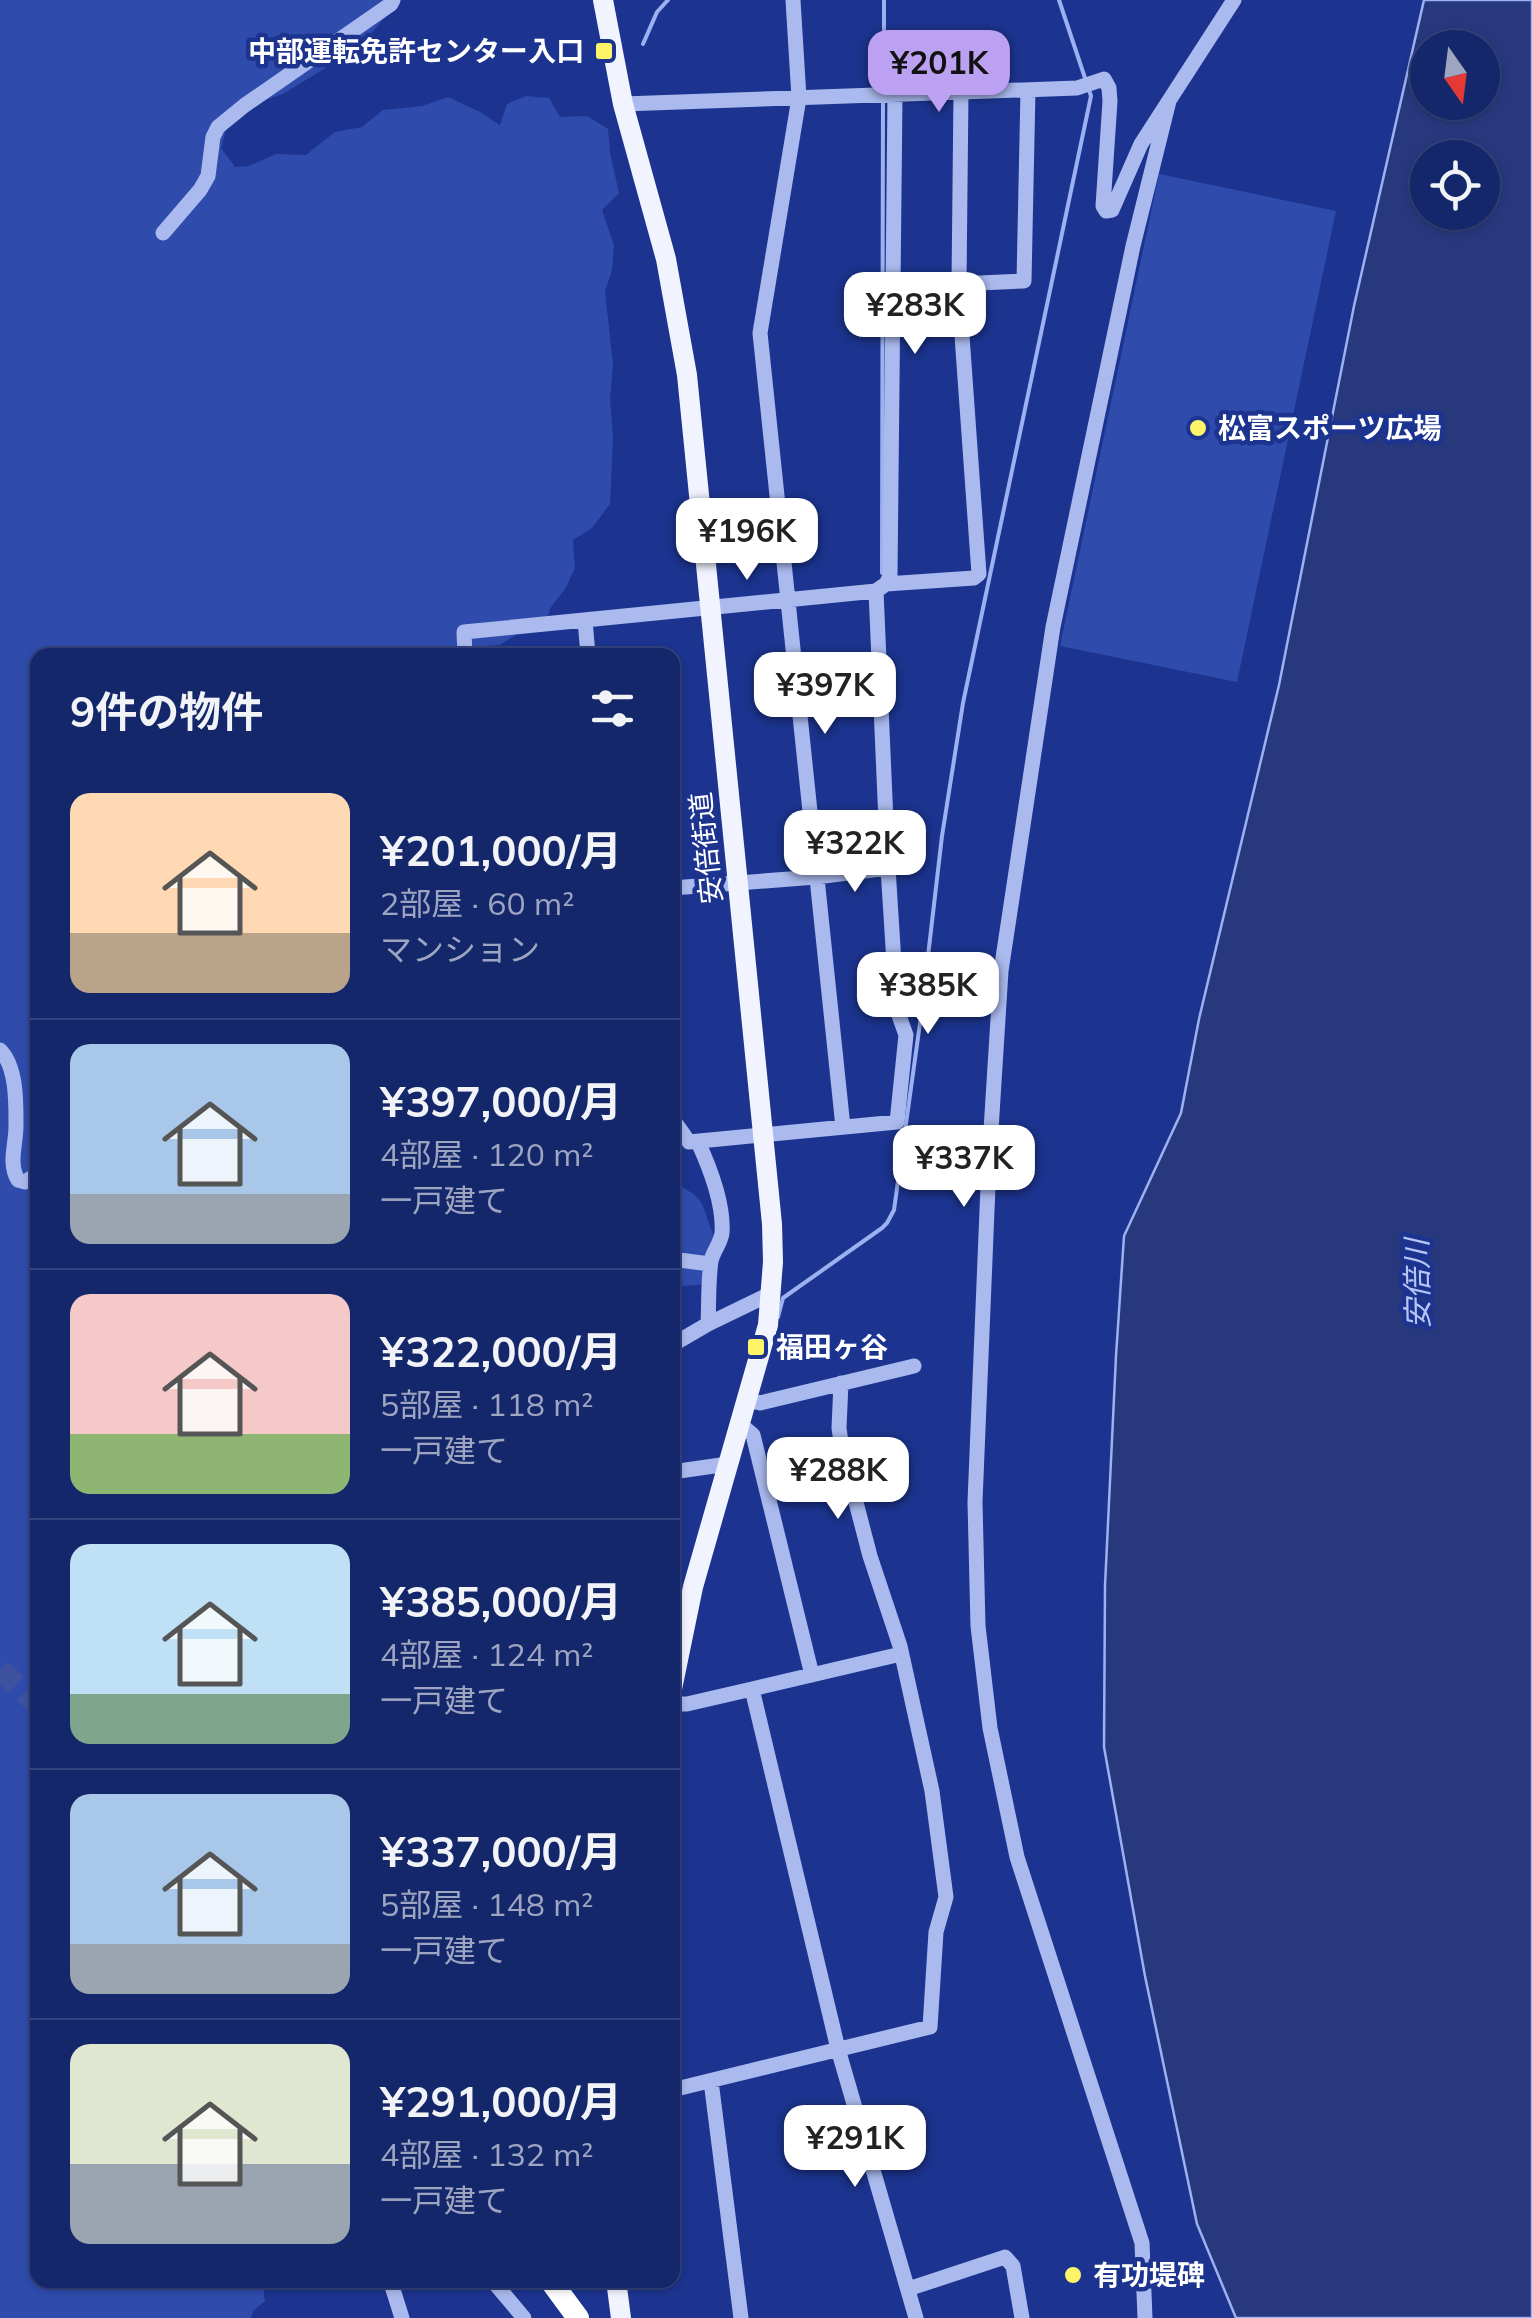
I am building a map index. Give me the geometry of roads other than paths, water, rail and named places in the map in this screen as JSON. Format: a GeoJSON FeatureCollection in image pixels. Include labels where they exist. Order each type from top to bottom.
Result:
{"type":"FeatureCollection","features":[{"type":"Feature","properties":{"kind":"highway"},"geometry":{"type":"LineString","coordinates":[[547,2288],[567,2318]]}},
{"type":"Feature","properties":{"kind":"highway"},"geometry":{"type":"LineString","coordinates":[[558,2288],[578,2318]]}},
{"type":"Feature","properties":{"kind":"main road","name":"安倍街道"},"geometry":{"type":"LineString","coordinates":[[603,0],[624,104],[666,259],[686,375],[772,1224],[768,1326],[693,1587],[680,1650]]}},
{"type":"Feature","properties":{"kind":"main road"},"geometry":{"type":"LineString","coordinates":[[617,2288],[620,2318]]}},
{"type":"Feature","properties":{"kind":"street"},"geometry":{"type":"LineString","coordinates":[[163,234],[208,176],[218,127],[394,0]]}},
{"type":"Feature","properties":{"kind":"street"},"geometry":{"type":"LineString","coordinates":[[794,0],[799,98],[760,334],[843,1127]]}},
{"type":"Feature","properties":{"kind":"street"},"geometry":{"type":"LineString","coordinates":[[624,104],[1028,90],[1104,79],[1110,101],[1104,206],[1106,211],[1112,210],[1141,144],[1234,0]]}},
{"type":"Feature","properties":{"kind":"street"},"geometry":{"type":"LineString","coordinates":[[893,286],[1024,280],[1028,90]]}},
{"type":"Feature","properties":{"kind":"street"},"geometry":{"type":"LineString","coordinates":[[959,284],[961,92]]}},
{"type":"Feature","properties":{"kind":"street"},"geometry":{"type":"LineString","coordinates":[[680,1129],[689,1142],[698,1142],[897,1122],[906,1035],[897,1010],[888,868],[881,588],[890,576],[895,94]]}},
{"type":"Feature","properties":{"kind":"street"},"geometry":{"type":"LineString","coordinates":[[1146,2318],[1142,2243],[1016,1857],[990,1728],[978,1626],[975,1502],[1001,971],[1053,627],[1133,246],[1169,101]]}},
{"type":"Feature","properties":{"kind":"street"},"geometry":{"type":"LineString","coordinates":[[465,648],[464,632],[788,602],[974,578],[979,574],[961,322]]}},
{"type":"Feature","properties":{"kind":"street"},"geometry":{"type":"LineString","coordinates":[[585,620],[587,648]]}},
{"type":"Feature","properties":{"kind":"street"},"geometry":{"type":"LineString","coordinates":[[680,887],[888,868]]}},
{"type":"Feature","properties":{"kind":"street"},"geometry":{"type":"LineString","coordinates":[[0,1050],[9,1060],[12,1073],[16,1127],[12,1172],[18,1180],[30,1179]]}},
{"type":"Feature","properties":{"kind":"street"},"geometry":{"type":"LineString","coordinates":[[698,1142],[712,1174],[722,1237],[710,1264],[708,1324]]}},
{"type":"Feature","properties":{"kind":"street"},"geometry":{"type":"LineString","coordinates":[[680,1260],[710,1264]]}},
{"type":"Feature","properties":{"kind":"street"},"geometry":{"type":"LineString","coordinates":[[680,1339],[770,1294]]}},
{"type":"Feature","properties":{"kind":"street"},"geometry":{"type":"LineString","coordinates":[[746,1400],[760,1403],[914,1366]]}},
{"type":"Feature","properties":{"kind":"street"},"geometry":{"type":"LineString","coordinates":[[680,2088],[930,2027],[936,1932],[946,1897],[932,1792],[901,1654],[842,1449],[840,1383]]}},
{"type":"Feature","properties":{"kind":"street"},"geometry":{"type":"LineString","coordinates":[[740,1424],[753,1434],[812,1675]]}},
{"type":"Feature","properties":{"kind":"street"},"geometry":{"type":"LineString","coordinates":[[680,1471],[728,1464]]}},
{"type":"Feature","properties":{"kind":"street"},"geometry":{"type":"LineString","coordinates":[[680,1704],[901,1654]]}},
{"type":"Feature","properties":{"kind":"street"},"geometry":{"type":"LineString","coordinates":[[752,1689],[838,2049],[916,2318]]}},
{"type":"Feature","properties":{"kind":"street"},"geometry":{"type":"LineString","coordinates":[[711,2082],[741,2318]]}},
{"type":"Feature","properties":{"kind":"street"},"geometry":{"type":"LineString","coordinates":[[908,2289],[1004,2257],[1014,2266],[1022,2318]]}},
{"type":"Feature","properties":{"kind":"street"},"geometry":{"type":"LineString","coordinates":[[393,2288],[402,2318]]}},
{"type":"Feature","properties":{"kind":"street"},"geometry":{"type":"LineString","coordinates":[[499,2288],[524,2318]]}},
{"type":"Feature","properties":{"kind":"street"},"geometry":{"type":"LineString","coordinates":[[556,2288],[567,2318]]}},
{"type":"Feature","properties":{"kind":"water","name":"安倍川"},"geometry":{"type":"Polygon","coordinates":[[[1424,0],[1532,0],[1532,2318],[1236,2318],[1197,2224],[1145,1976],[1104,1747],[1105,1586],[1124,1236],[1181,1113],[1199,1019],[1279,685],[1354,306],[1410,61],[1410,120],[1500,120],[1500,30],[1417,30],[1424,0]]]}},
{"type":"Feature","properties":{"kind":"waterway"},"geometry":{"type":"LineString","coordinates":[[643,44],[657,12],[668,0]]}},
{"type":"Feature","properties":{"kind":"waterway"},"geometry":{"type":"LineString","coordinates":[[884,0],[884,88]]}},
{"type":"Feature","properties":{"kind":"waterway"},"geometry":{"type":"LineString","coordinates":[[1059,0],[1086,81]]}},
{"type":"Feature","properties":{"kind":"waterway"},"geometry":{"type":"LineString","coordinates":[[778,1317],[783,1298],[882,1228],[894,1210],[963,703],[1091,96],[1089,90]]}},
{"type":"Feature","properties":{"kind":"waterway"},"geometry":{"type":"LineString","coordinates":[[882,573],[883,97]]}},
{"type":"Feature","properties":{"kind":"tunnel"},"geometry":{"type":"LineString","coordinates":[[0,1670],[30,1698]]}},
{"type":"Feature","properties":{"kind":"place","name":"中部運転免許センター入口"},"geometry":{"type":"Point","coordinates":[604,51]}},
{"type":"Feature","properties":{"kind":"place","name":"松富スポーツ広場"},"geometry":{"type":"Point","coordinates":[1198,428]}},
{"type":"Feature","properties":{"kind":"place","name":"福田ヶ谷"},"geometry":{"type":"Point","coordinates":[756,1347]}},
{"type":"Feature","properties":{"kind":"place","name":"有功堤碑"},"geometry":{"type":"Point","coordinates":[1073,2275]}}]}
